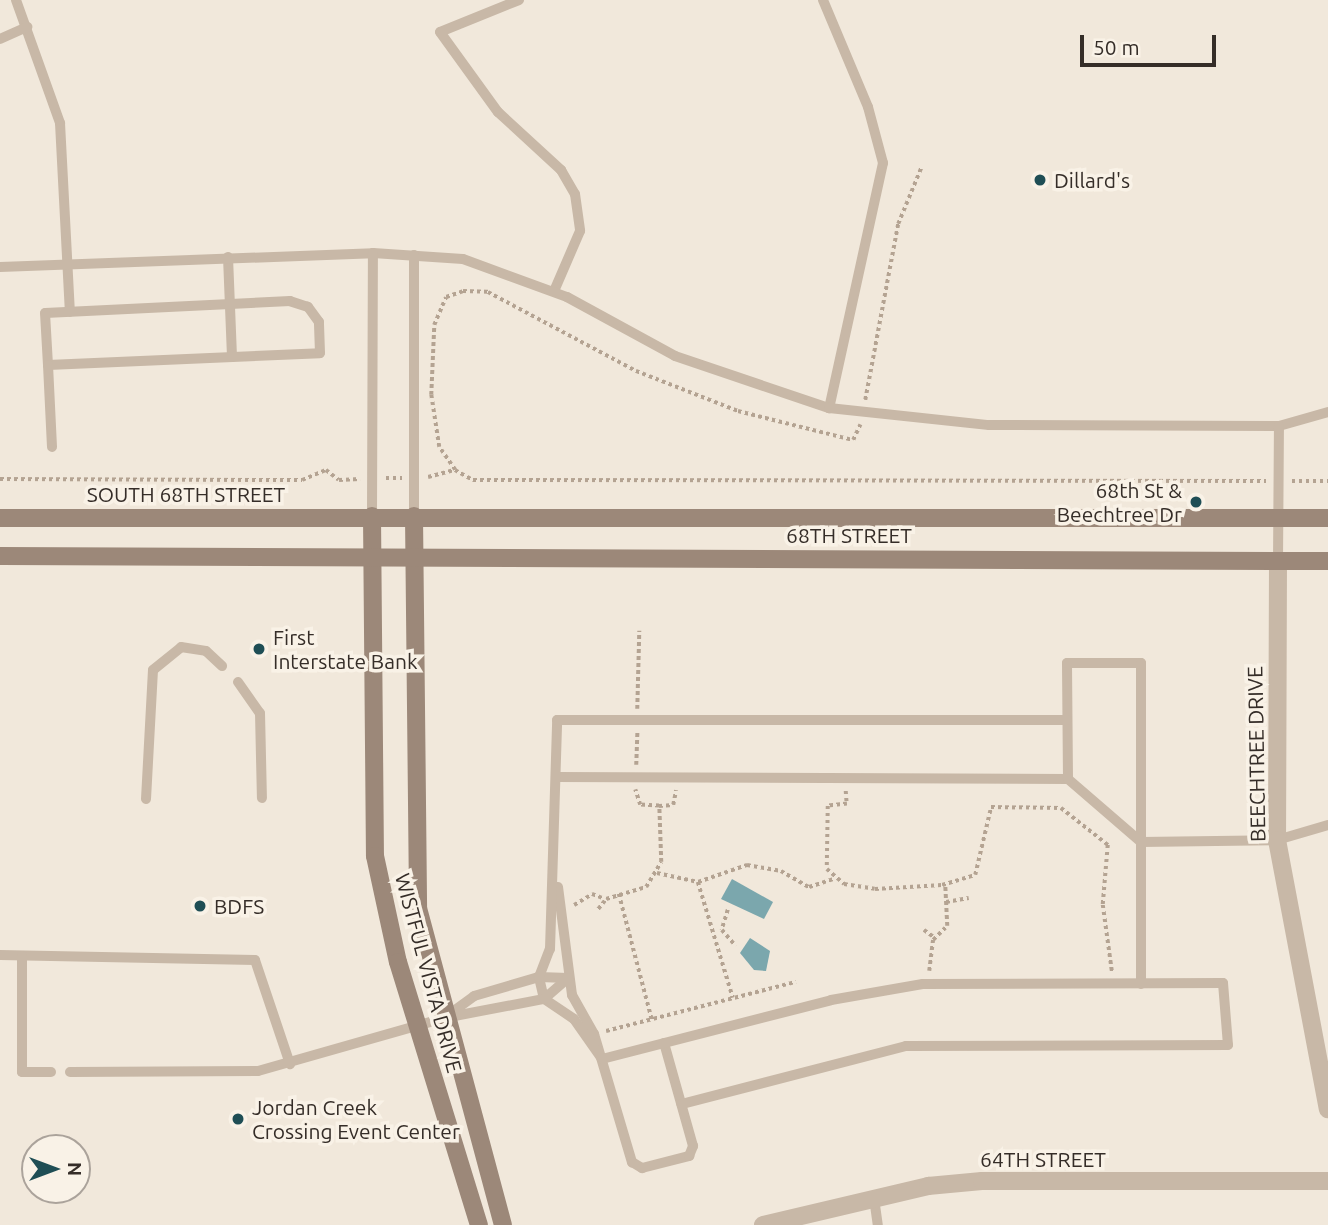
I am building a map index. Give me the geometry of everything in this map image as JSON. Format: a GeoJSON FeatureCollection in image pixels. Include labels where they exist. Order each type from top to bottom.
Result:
{"type":"FeatureCollection","features":[{"type":"Feature","properties":{"kind":"street","name":"68TH STREET"},"geometry":{"type":"LineString","coordinates":[[372,516],[1328,518]]}},
{"type":"Feature","properties":{"kind":"street","name":"WISTFUL VISTA DRIVE"},"geometry":{"type":"LineString","coordinates":[[372,516],[370,555],[375,856],[418,1026],[479,1225]]}},
{"type":"Feature","properties":{"kind":"street","name":"SOUTH 68TH STREET"},"geometry":{"type":"LineString","coordinates":[[0,518],[372,516]]}},
{"type":"Feature","properties":{"kind":"street","name":"WISTFUL VISTA DRIVE"},"geometry":{"type":"LineString","coordinates":[[414,516],[413,838],[418,908],[444,1018],[503,1225]]}},
{"type":"Feature","properties":{"kind":"street","name":"68TH STREET"},"geometry":{"type":"LineString","coordinates":[[370,555],[1328,561]]}},
{"type":"Feature","properties":{"kind":"street"},"geometry":{"type":"LineString","coordinates":[[0,556],[370,555]]}},
{"type":"Feature","properties":{"kind":"street","name":"BEECHTREE DRIVE"},"geometry":{"type":"LineString","coordinates":[[1278,562],[1277,839],[1328,1109]]}},
{"type":"Feature","properties":{"kind":"street","name":"64TH STREET"},"geometry":{"type":"LineString","coordinates":[[763,1225],[874,1198],[982,1181],[1328,1181]]}},
{"type":"Feature","properties":{"kind":"lane"},"geometry":{"type":"LineString","coordinates":[[16,0],[60,123],[69,312]]}},
{"type":"Feature","properties":{"kind":"lane"},"geometry":{"type":"LineString","coordinates":[[519,0],[440,32],[498,113],[561,170],[575,194],[580,231],[554,291]]}},
{"type":"Feature","properties":{"kind":"lane"},"geometry":{"type":"LineString","coordinates":[[823,0],[868,107],[883,163],[829,408]]}},
{"type":"Feature","properties":{"kind":"lane"},"geometry":{"type":"LineString","coordinates":[[0,39],[27,27]]}},
{"type":"Feature","properties":{"kind":"lane"},"geometry":{"type":"LineString","coordinates":[[0,267],[228,257],[373,253],[414,255],[474,262],[554,291],[675,356],[829,408],[989,425],[1279,426],[1328,412]]}},
{"type":"Feature","properties":{"kind":"lane"},"geometry":{"type":"LineString","coordinates":[[372,516],[373,253]]}},
{"type":"Feature","properties":{"kind":"lane"},"geometry":{"type":"LineString","coordinates":[[414,255],[414,516]]}},
{"type":"Feature","properties":{"kind":"lane"},"geometry":{"type":"LineString","coordinates":[[228,257],[232,357]]}},
{"type":"Feature","properties":{"kind":"lane"},"geometry":{"type":"LineString","coordinates":[[48,365],[320,353],[319,332],[315,313],[299,303],[45,313],[52,447]]}},
{"type":"Feature","properties":{"kind":"lane"},"geometry":{"type":"LineString","coordinates":[[1278,562],[1281,517],[1279,426]]}},
{"type":"Feature","properties":{"kind":"lane"},"geometry":{"type":"LineString","coordinates":[[146,799],[153,670],[181,647],[206,651],[222,666]]}},
{"type":"Feature","properties":{"kind":"lane"},"geometry":{"type":"LineString","coordinates":[[1068,779],[1067,663],[1141,663],[1141,984]]}},
{"type":"Feature","properties":{"kind":"lane"},"geometry":{"type":"LineString","coordinates":[[238,682],[261,720],[262,798]]}},
{"type":"Feature","properties":{"kind":"lane"},"geometry":{"type":"LineString","coordinates":[[602,1059],[574,1019],[544,999],[539,977],[550,949],[555,872],[557,720],[1067,720]]}},
{"type":"Feature","properties":{"kind":"lane"},"geometry":{"type":"LineString","coordinates":[[556,777],[1068,779],[1141,842],[1277,839],[1328,825]]}},
{"type":"Feature","properties":{"kind":"lane"},"geometry":{"type":"LineString","coordinates":[[555,872],[568,978],[594,1034],[632,1162],[642,1168],[689,1156],[693,1146],[664,1043]]}},
{"type":"Feature","properties":{"kind":"lane"},"geometry":{"type":"LineString","coordinates":[[0,956],[255,960],[290,1064]]}},
{"type":"Feature","properties":{"kind":"lane"},"geometry":{"type":"LineString","coordinates":[[22,956],[22,1072],[51,1072]]}},
{"type":"Feature","properties":{"kind":"lane"},"geometry":{"type":"LineString","coordinates":[[444,1018],[474,996],[539,977],[568,978]]}},
{"type":"Feature","properties":{"kind":"lane"},"geometry":{"type":"LineString","coordinates":[[70,1072],[258,1071],[444,1018],[544,999],[568,978]]}},
{"type":"Feature","properties":{"kind":"lane"},"geometry":{"type":"LineString","coordinates":[[602,1059],[831,1000],[929,984],[1223,984],[1231,1040],[906,1046],[681,1104]]}},
{"type":"Feature","properties":{"kind":"lane"},"geometry":{"type":"LineString","coordinates":[[874,1198],[878,1225]]}},
{"type":"Feature","properties":{"kind":"path"},"geometry":{"type":"LineString","coordinates":[[0,479],[302,480],[326,470],[339,480],[438,477],[455,470],[473,480],[1328,481]]}},
{"type":"Feature","properties":{"kind":"path"},"geometry":{"type":"LineString","coordinates":[[834,879],[827,869],[828,806],[846,804],[846,778]]}},
{"type":"Feature","properties":{"kind":"path"},"geometry":{"type":"LineString","coordinates":[[659,806],[673,805],[675,790],[686,790]]}},
{"type":"Feature","properties":{"kind":"path"},"geometry":{"type":"LineString","coordinates":[[657,873],[698,882],[747,865],[781,871],[809,887],[834,879],[875,889],[945,885],[980,870],[990,807],[1061,808],[1108,845],[1103,905],[1112,984]]}},
{"type":"Feature","properties":{"kind":"path"},"geometry":{"type":"LineString","coordinates":[[698,882],[710,934],[733,998]]}},
{"type":"Feature","properties":{"kind":"path"},"geometry":{"type":"LineString","coordinates":[[929,984],[935,938],[947,926],[945,885]]}},
{"type":"Feature","properties":{"kind":"path"},"geometry":{"type":"LineString","coordinates":[[561,905],[581,905],[592,894],[606,899]]}},
{"type":"Feature","properties":{"kind":"path"},"geometry":{"type":"LineString","coordinates":[[619,894],[652,1020]]}},
{"type":"Feature","properties":{"kind":"path"},"geometry":{"type":"LineString","coordinates":[[946,902],[969,898]]}},
{"type":"Feature","properties":{"kind":"path"},"geometry":{"type":"LineString","coordinates":[[722,930],[728,910]]}},
{"type":"Feature","properties":{"kind":"path"},"geometry":{"type":"LineString","coordinates":[[710,934],[722,930]]}},
{"type":"Feature","properties":{"kind":"path"},"geometry":{"type":"LineString","coordinates":[[722,930],[736,946]]}},
{"type":"Feature","properties":{"kind":"path"},"geometry":{"type":"LineString","coordinates":[[924,930],[935,938]]}},
{"type":"Feature","properties":{"kind":"path"},"geometry":{"type":"LineString","coordinates":[[594,1034],[796,982]]}},
{"type":"Feature","properties":{"kind":"water"},"geometry":{"type":"Polygon","coordinates":[[[732,879],[773,902],[764,919],[721,899],[732,879]]]}},
{"type":"Feature","properties":{"kind":"water"},"geometry":{"type":"Polygon","coordinates":[[[750,938],[770,951],[766,971],[754,970],[740,953],[750,938]]]}},
{"type":"Feature","properties":{"kind":"place","name":"Dillard's"},"geometry":{"type":"Point","coordinates":[1040,180]}},
{"type":"Feature","properties":{"kind":"place","name":"68th St & Beechtree Dr"},"geometry":{"type":"Point","coordinates":[1196,502]}},
{"type":"Feature","properties":{"kind":"place","name":"First Interstate Bank"},"geometry":{"type":"Point","coordinates":[259,649]}},
{"type":"Feature","properties":{"kind":"place","name":"BDFS"},"geometry":{"type":"Point","coordinates":[200,906]}},
{"type":"Feature","properties":{"kind":"place","name":"Jordan Creek Crossing Event Center"},"geometry":{"type":"Point","coordinates":[238,1119]}}]}
